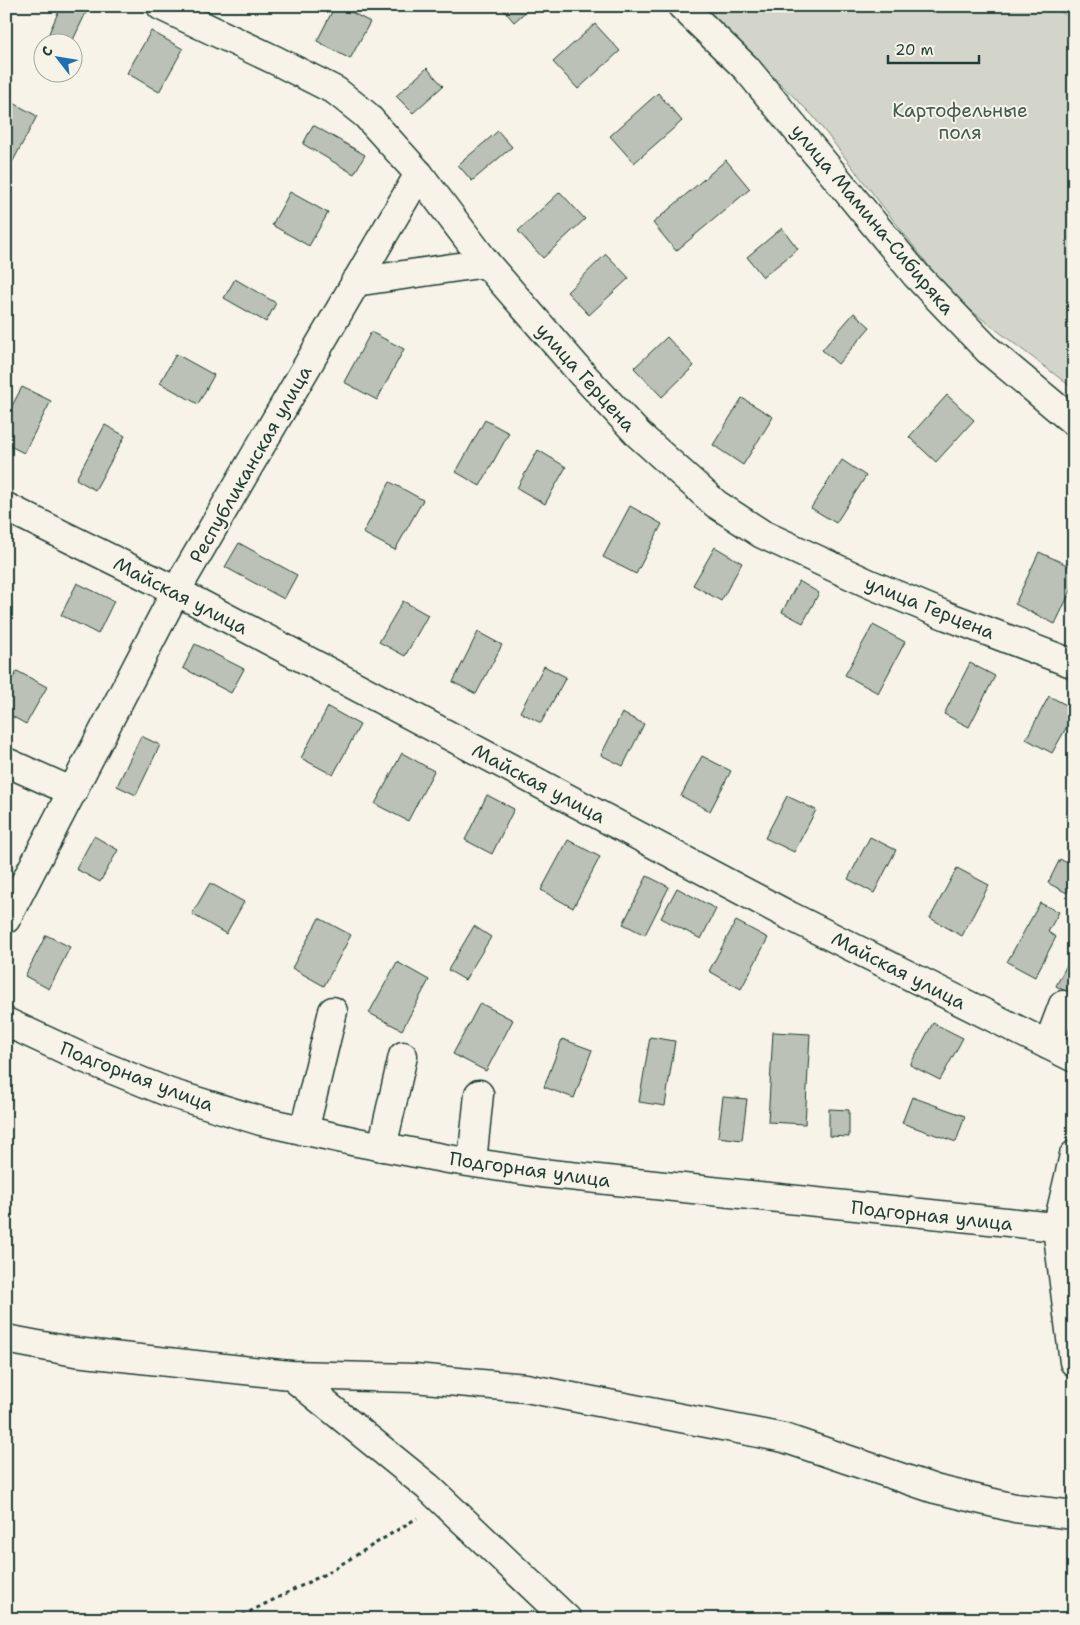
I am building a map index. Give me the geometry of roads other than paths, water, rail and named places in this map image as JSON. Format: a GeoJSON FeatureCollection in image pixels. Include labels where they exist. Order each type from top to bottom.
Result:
{"type":"FeatureCollection","features":[{"type":"Feature","properties":{"kind":"street","name":"улица Герцена"},"geometry":{"type":"LineString","coordinates":[[161,6],[336,91],[366,115],[419,174],[486,263],[583,375],[639,435],[716,504],[762,534],[870,584],[947,616],[1074,664]]}},
{"type":"Feature","properties":{"kind":"street","name":"улица Мамина-Сибиряка"},"geometry":{"type":"LineString","coordinates":[[682,6],[746,68],[916,275],[988,350],[1074,422]]}},
{"type":"Feature","properties":{"kind":"street","name":"Республиканская улица"},"geometry":{"type":"LineString","coordinates":[[6,919],[176,591],[419,174]]}},
{"type":"Feature","properties":{"kind":"street"},"geometry":{"type":"LineString","coordinates":[[356,282],[486,263]]}},
{"type":"Feature","properties":{"kind":"street","name":"Майская улица"},"geometry":{"type":"LineString","coordinates":[[6,507],[176,591],[788,915],[1074,1058]]}},
{"type":"Feature","properties":{"kind":"street"},"geometry":{"type":"LineString","coordinates":[[6,762],[73,792]]}},
{"type":"Feature","properties":{"kind":"street"},"geometry":{"type":"LineString","coordinates":[[1048,1045],[1063,1005]]}},
{"type":"Feature","properties":{"kind":"street"},"geometry":{"type":"LineString","coordinates":[[304,1131],[333,1011]]}},
{"type":"Feature","properties":{"kind":"street","name":"Подгорная улица"},"geometry":{"type":"LineString","coordinates":[[6,1022],[81,1057],[170,1093],[261,1121],[382,1147],[541,1173],[1065,1229]]}},
{"type":"Feature","properties":{"kind":"street"},"geometry":{"type":"LineString","coordinates":[[382,1147],[403,1056]]}},
{"type":"Feature","properties":{"kind":"street"},"geometry":{"type":"LineString","coordinates":[[472,1162],[479,1094]]}},
{"type":"Feature","properties":{"kind":"street"},"geometry":{"type":"LineString","coordinates":[[1074,1155],[1065,1229],[1074,1362]]}},
{"type":"Feature","properties":{"kind":"street"},"geometry":{"type":"LineString","coordinates":[[6,1339],[75,1352],[290,1375],[414,1378],[526,1388],[784,1438],[935,1489],[1014,1508],[1074,1515]]}},
{"type":"Feature","properties":{"kind":"street"},"geometry":{"type":"LineString","coordinates":[[290,1375],[428,1487],[567,1619]]}},
{"type":"Feature","properties":{"kind":"park label","name":"Картофельные поля"},"geometry":{"type":"Point","coordinates":[960,121]}}]}
